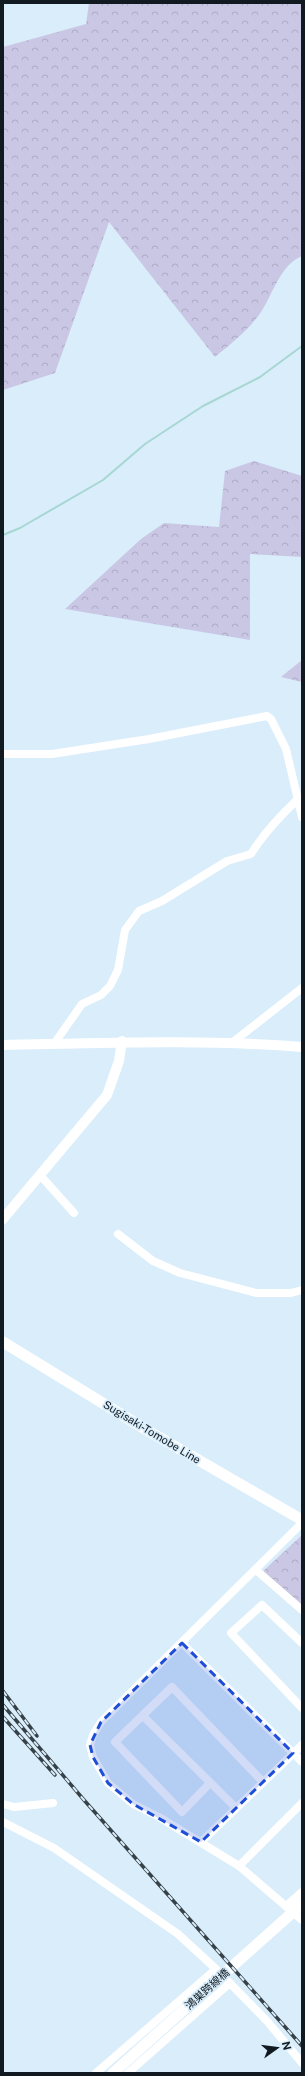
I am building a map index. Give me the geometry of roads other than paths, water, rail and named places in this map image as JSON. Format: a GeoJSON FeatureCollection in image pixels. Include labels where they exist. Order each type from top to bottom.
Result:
{"type":"FeatureCollection","features":[{"type":"Feature","properties":{"kind":"main road","name":"Sugisaki-Tomobe Line"},"geometry":{"type":"LineString","coordinates":[[3,1342],[145,1429],[302,1520]]}},
{"type":"Feature","properties":{"kind":"main road","name":"鴻巣跨線橋"},"geometry":{"type":"LineString","coordinates":[[113,2073],[302,1904]]}},
{"type":"Feature","properties":{"kind":"street"},"geometry":{"type":"LineString","coordinates":[[3,754],[52,754],[149,740],[267,716],[271,719],[286,749],[302,817]]}},
{"type":"Feature","properties":{"kind":"street"},"geometry":{"type":"LineString","coordinates":[[54,1044],[82,1004],[102,995],[110,986],[118,970],[125,930],[139,911],[162,901],[228,861],[251,854],[261,838],[278,817],[297,800]]}},
{"type":"Feature","properties":{"kind":"street"},"geometry":{"type":"LineString","coordinates":[[232,1042],[302,988]]}},
{"type":"Feature","properties":{"kind":"street"},"geometry":{"type":"LineString","coordinates":[[3,1219],[107,1095],[119,1061],[122,1041]]}},
{"type":"Feature","properties":{"kind":"street"},"geometry":{"type":"LineString","coordinates":[[3,1045],[122,1041],[232,1042],[302,1047]]}},
{"type":"Feature","properties":{"kind":"street"},"geometry":{"type":"LineString","coordinates":[[40,1175],[74,1213]]}},
{"type":"Feature","properties":{"kind":"street"},"geometry":{"type":"LineString","coordinates":[[118,1234],[153,1262],[180,1273],[256,1293],[291,1293],[302,1290]]}},
{"type":"Feature","properties":{"kind":"street"},"geometry":{"type":"LineString","coordinates":[[302,1523],[101,1722],[92,1735],[90,1745],[93,1757],[108,1783],[133,1804],[201,1842],[239,1866],[302,1920]]}},
{"type":"Feature","properties":{"kind":"street"},"geometry":{"type":"LineString","coordinates":[[256,1570],[302,1610]]}},
{"type":"Feature","properties":{"kind":"street"},"geometry":{"type":"LineString","coordinates":[[302,1643],[262,1605],[230,1633],[302,1708]]}},
{"type":"Feature","properties":{"kind":"street"},"geometry":{"type":"LineString","coordinates":[[182,1643],[302,1762]]}},
{"type":"Feature","properties":{"kind":"street"},"geometry":{"type":"LineString","coordinates":[[210,1783],[182,1812],[115,1742],[172,1688],[263,1782]]}},
{"type":"Feature","properties":{"kind":"street"},"geometry":{"type":"LineString","coordinates":[[143,1716],[236,1808]]}},
{"type":"Feature","properties":{"kind":"street"},"geometry":{"type":"LineString","coordinates":[[201,1842],[302,1744]]}},
{"type":"Feature","properties":{"kind":"street"},"geometry":{"type":"LineString","coordinates":[[3,1804],[14,1807],[53,1803]]}},
{"type":"Feature","properties":{"kind":"street"},"geometry":{"type":"LineString","coordinates":[[239,1866],[302,1803]]}},
{"type":"Feature","properties":{"kind":"street"},"geometry":{"type":"LineString","coordinates":[[3,1822],[54,1848],[178,1934],[216,1969],[267,2021],[302,2063]]}},
{"type":"Feature","properties":{"kind":"street"},"geometry":{"type":"LineString","coordinates":[[286,1906],[302,1892]]}},
{"type":"Feature","properties":{"kind":"street"},"geometry":{"type":"LineString","coordinates":[[96,2073],[216,1969]]}},
{"type":"Feature","properties":{"kind":"street"},"geometry":{"type":"LineString","coordinates":[[128,2073],[230,1983]]}},
{"type":"Feature","properties":{"kind":"waterway"},"geometry":{"type":"LineString","coordinates":[[3,535],[20,528],[103,480],[145,444],[203,406],[260,377],[302,346]]}},
{"type":"Feature","properties":{"kind":"railway"},"geometry":{"type":"LineString","coordinates":[[3,1691],[37,1736]]}},
{"type":"Feature","properties":{"kind":"railway"},"geometry":{"type":"LineString","coordinates":[[3,1705],[84,1800],[302,2046]]}},
{"type":"Feature","properties":{"kind":"railway"},"geometry":{"type":"LineString","coordinates":[[3,1717],[55,1775]]}}]}
